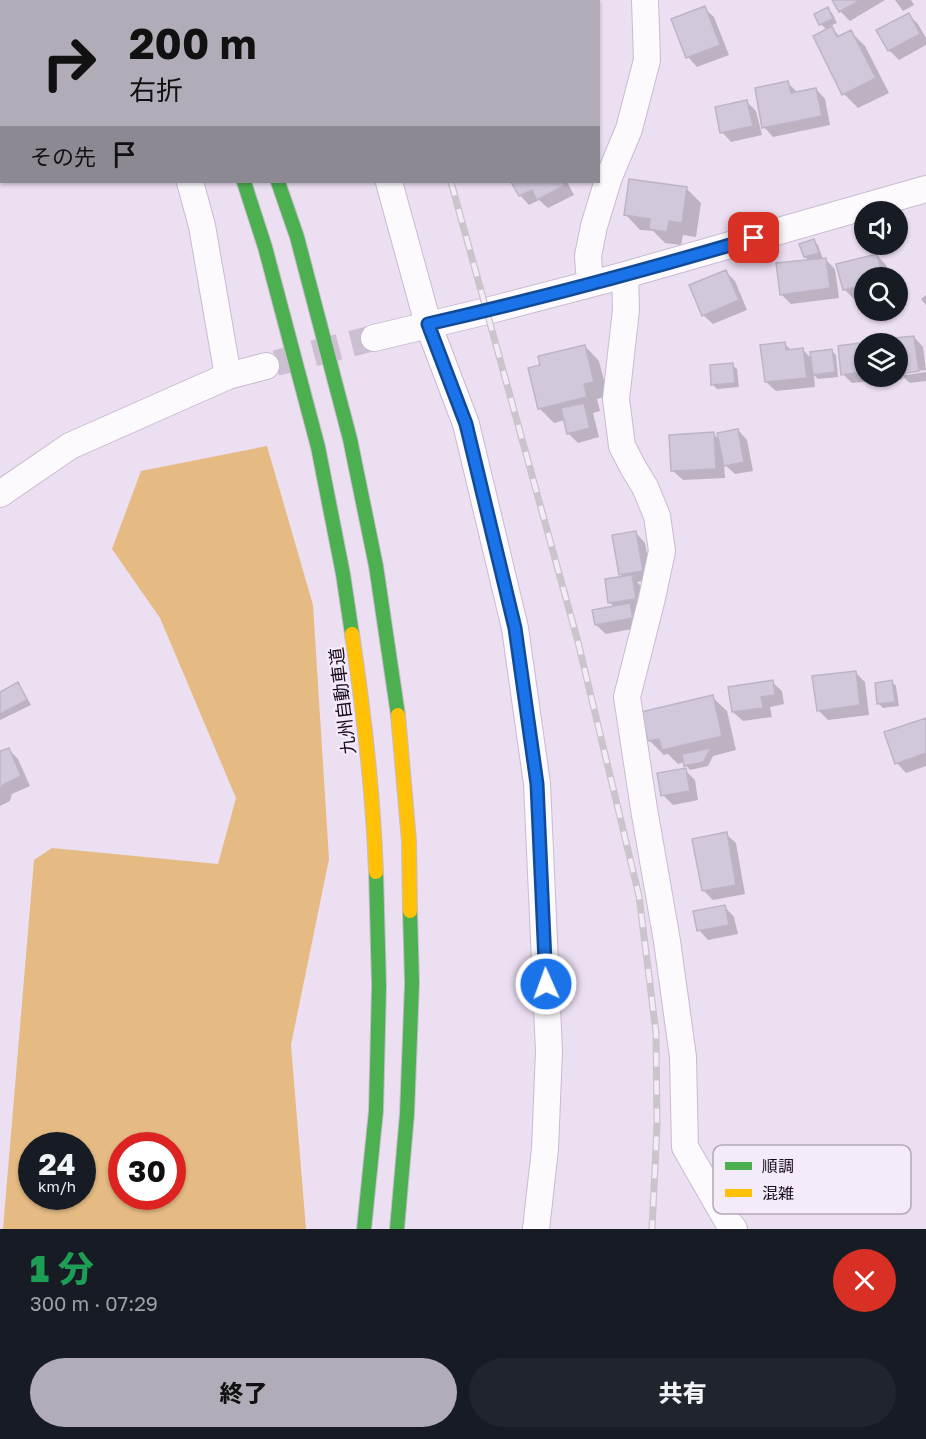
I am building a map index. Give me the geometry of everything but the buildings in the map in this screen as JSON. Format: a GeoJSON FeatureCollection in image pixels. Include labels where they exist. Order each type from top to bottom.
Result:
{"type":"FeatureCollection","features":[{"type":"Feature","properties":{"kind":"highway"},"geometry":{"type":"LineString","coordinates":[[236,183],[265,248]]}},
{"type":"Feature","properties":{"kind":"highway","name":"九州自動車道"},"geometry":{"type":"LineString","coordinates":[[244,183],[265,248],[318,447],[343,574],[363,705],[375,847],[379,986],[376,1111],[364,1229]]}},
{"type":"Feature","properties":{"kind":"highway"},"geometry":{"type":"LineString","coordinates":[[278,183],[297,237],[350,439],[376,566],[396,697],[410,841],[412,983],[407,1114],[397,1229]]}},
{"type":"Feature","properties":{"kind":"street"},"geometry":{"type":"LineString","coordinates":[[590,283],[588,256],[594,226],[609,177],[629,129],[646,60],[645,0]]}},
{"type":"Feature","properties":{"kind":"street"},"geometry":{"type":"LineString","coordinates":[[190,183],[202,226],[228,376]]}},
{"type":"Feature","properties":{"kind":"street"},"geometry":{"type":"LineString","coordinates":[[389,183],[428,324],[466,424],[515,628],[537,784],[549,1051],[545,1149],[536,1229]]}},
{"type":"Feature","properties":{"kind":"street"},"geometry":{"type":"LineString","coordinates":[[374,338],[625,275],[926,189]]}},
{"type":"Feature","properties":{"kind":"street"},"geometry":{"type":"LineString","coordinates":[[625,275],[626,310],[616,399],[622,446],[645,487],[657,516],[662,551],[627,698],[667,941],[683,1057],[685,1147],[713,1196]]}},
{"type":"Feature","properties":{"kind":"street"},"geometry":{"type":"LineString","coordinates":[[0,494],[70,446],[228,376],[266,366]]}},
{"type":"Feature","properties":{"kind":"street"},"geometry":{"type":"LineString","coordinates":[[723,1214],[734,1229]]}},
{"type":"Feature","properties":{"kind":"shaded area"},"geometry":{"type":"Polygon","coordinates":[[[267,446],[313,605],[329,859],[291,1045],[306,1229],[3,1229],[34,860],[52,848],[218,864],[236,798],[160,618],[112,549],[141,471],[267,446]]]}},
{"type":"Feature","properties":{"kind":"tunnel"},"geometry":{"type":"LineString","coordinates":[[276,363],[374,338]]}},
{"type":"Feature","properties":{"kind":"railway"},"geometry":{"type":"LineString","coordinates":[[451,183],[578,642],[639,896],[656,1033],[657,1126],[652,1229]]}},
{"type":"Feature","properties":{"kind":"traffic: fast"},"geometry":{"type":"LineString","coordinates":[[244,183],[265,247],[318,447],[343,574],[352,634]]}},
{"type":"Feature","properties":{"kind":"traffic: fast"},"geometry":{"type":"LineString","coordinates":[[278,183],[297,237],[350,439],[376,566],[398,715]]}},
{"type":"Feature","properties":{"kind":"traffic: fast"},"geometry":{"type":"LineString","coordinates":[[364,1229],[376,1111],[379,986],[376,872]]}},
{"type":"Feature","properties":{"kind":"traffic: fast"},"geometry":{"type":"LineString","coordinates":[[397,1229],[407,1114],[412,983],[410,911]]}},
{"type":"Feature","properties":{"kind":"traffic: slow"},"geometry":{"type":"LineString","coordinates":[[352,634],[373,812],[376,872]]}},
{"type":"Feature","properties":{"kind":"traffic: slow"},"geometry":{"type":"LineString","coordinates":[[398,715],[409,841],[410,911]]}},
{"type":"Feature","properties":{"kind":"route"},"geometry":{"type":"LineString","coordinates":[[546,984],[537,784],[515,628],[466,424],[428,324],[625,275],[754,238]]}}]}
